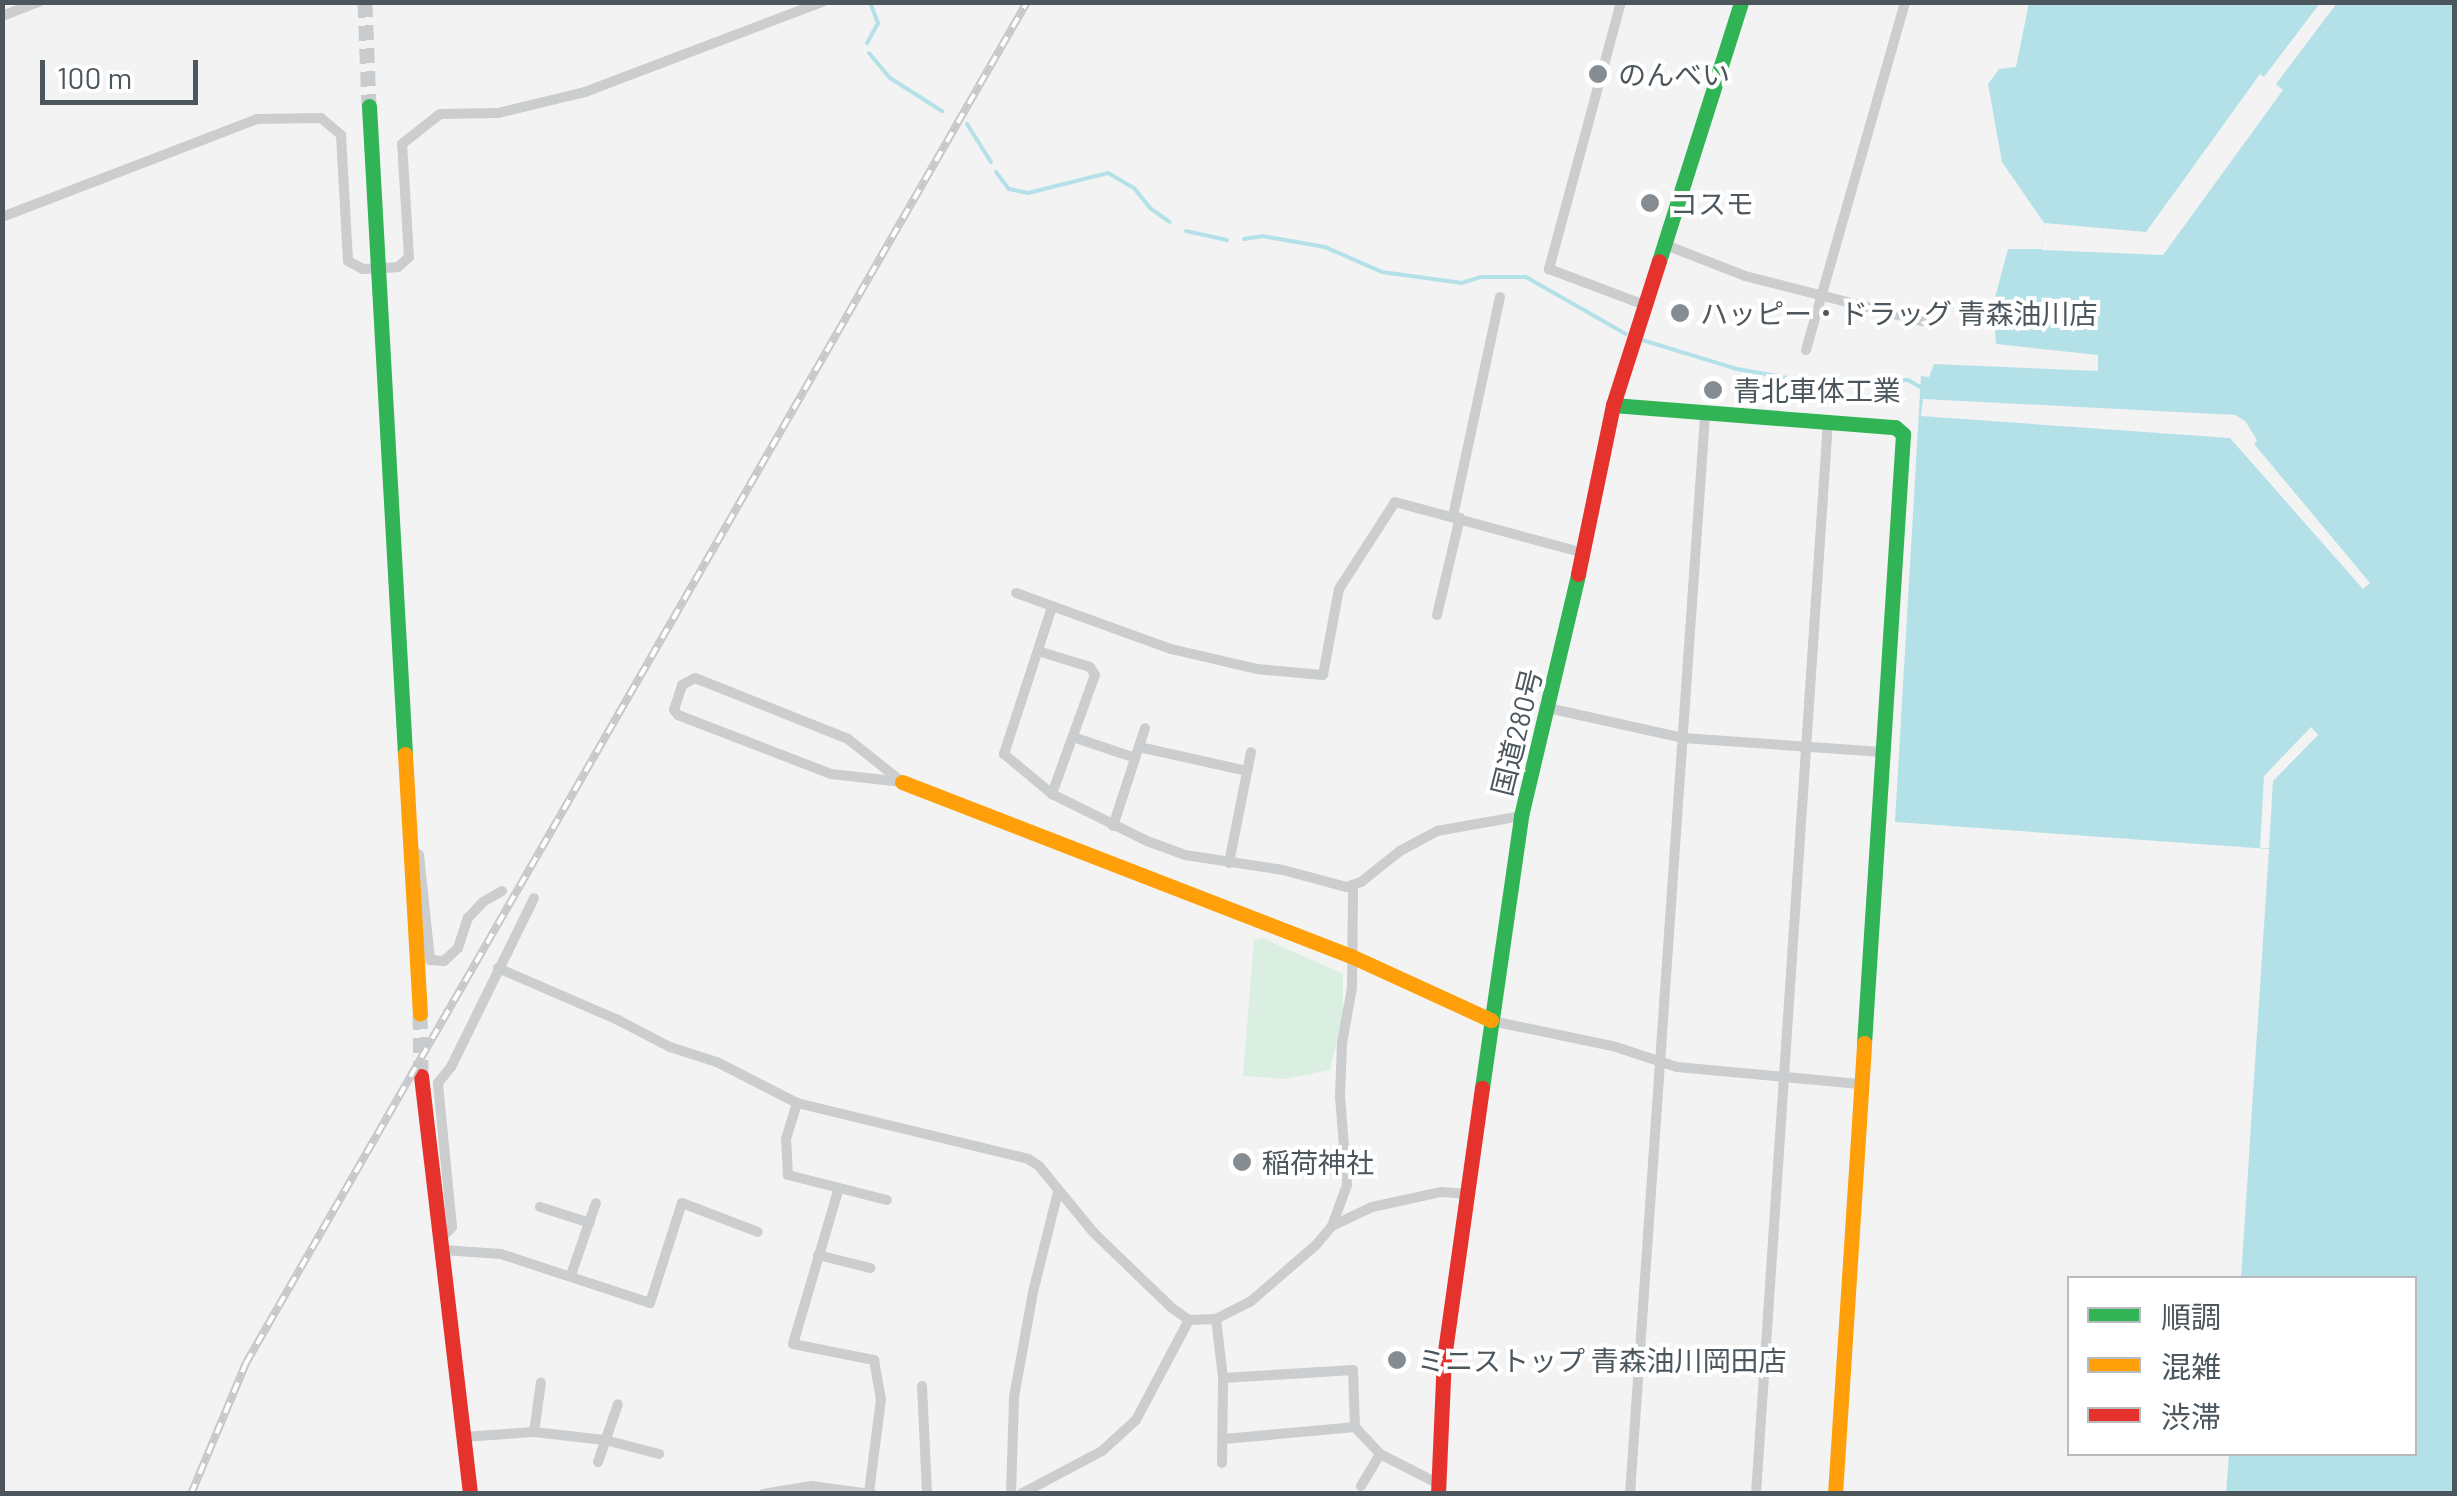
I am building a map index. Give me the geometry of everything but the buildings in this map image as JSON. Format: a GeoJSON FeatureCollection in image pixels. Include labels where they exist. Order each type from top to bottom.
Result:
{"type":"FeatureCollection","features":[{"type":"Feature","properties":{"kind":"main road","name":"国道280号"},"geometry":{"type":"LineString","coordinates":[[1438,1488],[1444,1358],[1520,816],[1548,708],[1613,405],[1741,2]]}},
{"type":"Feature","properties":{"kind":"main road"},"geometry":{"type":"LineString","coordinates":[[369,106],[420,1014]]}},
{"type":"Feature","properties":{"kind":"main road"},"geometry":{"type":"LineString","coordinates":[[1613,405],[1706,415],[1895,426],[1904,442],[1835,1494]]}},
{"type":"Feature","properties":{"kind":"main road"},"geometry":{"type":"LineString","coordinates":[[902,782],[1351,956],[1490,1020]]}},
{"type":"Feature","properties":{"kind":"main road"},"geometry":{"type":"LineString","coordinates":[[421,1076],[470,1494]]}},
{"type":"Feature","properties":{"kind":"street"},"geometry":{"type":"LineString","coordinates":[[2,16],[39,2]]}},
{"type":"Feature","properties":{"kind":"street"},"geometry":{"type":"LineString","coordinates":[[2,217],[257,119],[321,118],[340,135],[348,261],[354,267],[398,267],[409,257],[402,144],[440,114],[498,113],[585,92],[822,2]]}},
{"type":"Feature","properties":{"kind":"street"},"geometry":{"type":"LineString","coordinates":[[1621,2],[1548,269],[1642,304]]}},
{"type":"Feature","properties":{"kind":"street"},"geometry":{"type":"LineString","coordinates":[[1806,350],[1904,2]]}},
{"type":"Feature","properties":{"kind":"street"},"geometry":{"type":"LineString","coordinates":[[1662,244],[1745,276],[1922,321]]}},
{"type":"Feature","properties":{"kind":"street"},"geometry":{"type":"LineString","coordinates":[[1437,615],[1500,297]]}},
{"type":"Feature","properties":{"kind":"street"},"geometry":{"type":"LineString","coordinates":[[1630,1494],[1706,415]]}},
{"type":"Feature","properties":{"kind":"street"},"geometry":{"type":"LineString","coordinates":[[1756,1494],[1828,422]]}},
{"type":"Feature","properties":{"kind":"street"},"geometry":{"type":"LineString","coordinates":[[1016,593],[1189,653],[1256,669],[1323,675],[1339,590],[1395,502],[1580,552]]}},
{"type":"Feature","properties":{"kind":"street"},"geometry":{"type":"LineString","coordinates":[[1052,607],[1004,754],[1052,794],[1113,826],[1185,855],[1352,886],[1422,837],[1520,816]]}},
{"type":"Feature","properties":{"kind":"street"},"geometry":{"type":"LineString","coordinates":[[1038,651],[1090,667],[1095,676],[1052,794]]}},
{"type":"Feature","properties":{"kind":"street"},"geometry":{"type":"LineString","coordinates":[[696,678],[848,739],[902,782],[830,774],[678,715],[674,710],[682,684],[696,678]]}},
{"type":"Feature","properties":{"kind":"street"},"geometry":{"type":"LineString","coordinates":[[1548,708],[1683,738],[1883,752]]}},
{"type":"Feature","properties":{"kind":"street"},"geometry":{"type":"LineString","coordinates":[[1113,826],[1145,728]]}},
{"type":"Feature","properties":{"kind":"street"},"geometry":{"type":"LineString","coordinates":[[1074,737],[1247,771]]}},
{"type":"Feature","properties":{"kind":"street"},"geometry":{"type":"LineString","coordinates":[[1228,863],[1251,752]]}},
{"type":"Feature","properties":{"kind":"street"},"geometry":{"type":"LineString","coordinates":[[410,848],[419,855],[430,960],[444,962],[458,948],[468,918],[483,902],[502,892]]}},
{"type":"Feature","properties":{"kind":"street"},"geometry":{"type":"LineString","coordinates":[[1332,1226],[1347,1185],[1340,1096],[1352,988],[1352,886]]}},
{"type":"Feature","properties":{"kind":"street"},"geometry":{"type":"LineString","coordinates":[[534,898],[452,1066],[438,1083],[452,1227],[442,1244],[501,1254],[650,1304],[682,1204],[758,1232]]}},
{"type":"Feature","properties":{"kind":"street"},"geometry":{"type":"LineString","coordinates":[[498,968],[616,1018],[670,1048],[717,1062],[797,1103],[1028,1159],[1039,1166],[1128,1268],[1189,1320],[1216,1319],[1250,1302],[1332,1226],[1372,1208],[1441,1192],[1470,1194]]}},
{"type":"Feature","properties":{"kind":"street"},"geometry":{"type":"LineString","coordinates":[[1490,1020],[1616,1047],[1662,1063],[1862,1084]]}},
{"type":"Feature","properties":{"kind":"street"},"geometry":{"type":"LineString","coordinates":[[797,1103],[786,1138],[788,1176],[887,1200]]}},
{"type":"Feature","properties":{"kind":"street"},"geometry":{"type":"LineString","coordinates":[[763,1494],[811,1486],[870,1493],[880,1399],[874,1360],[793,1344],[838,1191]]}},
{"type":"Feature","properties":{"kind":"street"},"geometry":{"type":"LineString","coordinates":[[1011,1494],[1014,1397],[1033,1292],[1058,1192]]}},
{"type":"Feature","properties":{"kind":"street"},"geometry":{"type":"LineString","coordinates":[[572,1275],[596,1203]]}},
{"type":"Feature","properties":{"kind":"street"},"geometry":{"type":"LineString","coordinates":[[540,1207],[590,1223]]}},
{"type":"Feature","properties":{"kind":"street"},"geometry":{"type":"LineString","coordinates":[[818,1256],[870,1268]]}},
{"type":"Feature","properties":{"kind":"street"},"geometry":{"type":"LineString","coordinates":[[1216,1319],[1223,1378],[1222,1463]]}},
{"type":"Feature","properties":{"kind":"street"},"geometry":{"type":"LineString","coordinates":[[1021,1494],[1102,1451],[1136,1420],[1189,1320]]}},
{"type":"Feature","properties":{"kind":"street"},"geometry":{"type":"LineString","coordinates":[[1223,1378],[1353,1370],[1355,1427],[1380,1454],[1438,1488]]}},
{"type":"Feature","properties":{"kind":"street"},"geometry":{"type":"LineString","coordinates":[[534,1432],[542,1382]]}},
{"type":"Feature","properties":{"kind":"street"},"geometry":{"type":"LineString","coordinates":[[922,1386],[926,1494]]}},
{"type":"Feature","properties":{"kind":"street"},"geometry":{"type":"LineString","coordinates":[[598,1462],[618,1404]]}},
{"type":"Feature","properties":{"kind":"street"},"geometry":{"type":"LineString","coordinates":[[1224,1438],[1355,1427]]}},
{"type":"Feature","properties":{"kind":"street"},"geometry":{"type":"LineString","coordinates":[[464,1437],[534,1432],[605,1440],[659,1454]]}},
{"type":"Feature","properties":{"kind":"street"},"geometry":{"type":"LineString","coordinates":[[1361,1486],[1380,1454]]}},
{"type":"Feature","properties":{"kind":"green space"},"geometry":{"type":"Polygon","coordinates":[[[1263,938],[1343,974],[1343,1014],[1330,1070],[1284,1079],[1243,1076],[1254,940],[1263,938]]]}},
{"type":"Feature","properties":{"kind":"water"},"geometry":{"type":"Polygon","coordinates":[[[2029,3],[2454,3],[2454,1493],[2226,1493],[2229,1456],[2417,1456],[2417,1276],[2241,1276],[2269,849],[1895,822],[1921,376],[1929,377],[1934,364],[2098,371],[2098,355],[1996,344],[1993,305],[2008,249],[2042,249],[2044,223],[2002,162],[1988,84],[1999,69],[2016,67],[2029,3]]]}},
{"type":"Feature","properties":{"kind":"pier"},"geometry":{"type":"Polygon","coordinates":[[[2320,3],[2337,3],[2276,84],[2283,90],[2163,255],[2042,250],[2044,223],[2146,232],[2260,74],[2264,77],[2320,3]]]}},
{"type":"Feature","properties":{"kind":"pier"},"geometry":{"type":"Polygon","coordinates":[[[1923,399],[2235,415],[2245,421],[2257,440],[2254,444],[2370,583],[2363,589],[2230,438],[1921,416],[1923,399]]]}},
{"type":"Feature","properties":{"kind":"pier"},"geometry":{"type":"Polygon","coordinates":[[[2311,727],[2318,735],[2273,781],[2269,848],[2260,848],[2264,776],[2311,727]]]}},
{"type":"Feature","properties":{"kind":"waterway"},"geometry":{"type":"LineString","coordinates":[[867,43],[878,23],[870,2]]}},
{"type":"Feature","properties":{"kind":"waterway"},"geometry":{"type":"LineString","coordinates":[[869,53],[890,78],[942,111]]}},
{"type":"Feature","properties":{"kind":"waterway"},"geometry":{"type":"LineString","coordinates":[[967,124],[991,162]]}},
{"type":"Feature","properties":{"kind":"waterway"},"geometry":{"type":"LineString","coordinates":[[996,172],[1009,189],[1028,193],[1108,173],[1134,188],[1150,208],[1170,222]]}},
{"type":"Feature","properties":{"kind":"waterway"},"geometry":{"type":"LineString","coordinates":[[1186,231],[1227,240]]}},
{"type":"Feature","properties":{"kind":"waterway"},"geometry":{"type":"LineString","coordinates":[[1244,239],[1262,236],[1325,247],[1382,272],[1462,283],[1481,277],[1526,277],[1626,334]]}},
{"type":"Feature","properties":{"kind":"waterway"},"geometry":{"type":"LineString","coordinates":[[1639,339],[1737,369],[1816,383],[1908,380],[1922,388]]}},
{"type":"Feature","properties":{"kind":"tunnel"},"geometry":{"type":"LineString","coordinates":[[365,2],[369,106]]}},
{"type":"Feature","properties":{"kind":"tunnel"},"geometry":{"type":"LineString","coordinates":[[420,1014],[421,1076]]}},
{"type":"Feature","properties":{"kind":"railway"},"geometry":{"type":"LineString","coordinates":[[191,1494],[246,1363],[1027,2]]}},
{"type":"Feature","properties":{"kind":"traffic: fast"},"geometry":{"type":"LineString","coordinates":[[1659,261],[1741,2]]}},
{"type":"Feature","properties":{"kind":"traffic: fast"},"geometry":{"type":"LineString","coordinates":[[369,106],[405,754]]}},
{"type":"Feature","properties":{"kind":"traffic: fast"},"geometry":{"type":"LineString","coordinates":[[1613,405],[1895,427],[1903,434],[1864,1043]]}},
{"type":"Feature","properties":{"kind":"traffic: fast"},"geometry":{"type":"LineString","coordinates":[[1482,1088],[1521,816],[1578,574]]}},
{"type":"Feature","properties":{"kind":"traffic: slow"},"geometry":{"type":"LineString","coordinates":[[405,754],[420,1014]]}},
{"type":"Feature","properties":{"kind":"traffic: slow"},"geometry":{"type":"LineString","coordinates":[[902,782],[1351,956],[1491,1020]]}},
{"type":"Feature","properties":{"kind":"traffic: slow"},"geometry":{"type":"LineString","coordinates":[[1835,1494],[1864,1043]]}},
{"type":"Feature","properties":{"kind":"traffic: jam"},"geometry":{"type":"LineString","coordinates":[[1578,574],[1613,405],[1659,261]]}},
{"type":"Feature","properties":{"kind":"traffic: jam"},"geometry":{"type":"LineString","coordinates":[[421,1076],[470,1494]]}},
{"type":"Feature","properties":{"kind":"traffic: jam"},"geometry":{"type":"LineString","coordinates":[[1438,1494],[1444,1358],[1482,1088]]}},
{"type":"Feature","properties":{"kind":"place","name":"のんべい"},"geometry":{"type":"Point","coordinates":[1598,74]}},
{"type":"Feature","properties":{"kind":"place","name":"コスモ"},"geometry":{"type":"Point","coordinates":[1650,203]}},
{"type":"Feature","properties":{"kind":"place","name":"ハッピー・ドラッグ 青森油川店"},"geometry":{"type":"Point","coordinates":[1680,313]}},
{"type":"Feature","properties":{"kind":"place","name":"青北車体工業"},"geometry":{"type":"Point","coordinates":[1713,390]}},
{"type":"Feature","properties":{"kind":"place","name":"稲荷神社"},"geometry":{"type":"Point","coordinates":[1242,1162]}},
{"type":"Feature","properties":{"kind":"place","name":"ミニストップ 青森油川岡田店"},"geometry":{"type":"Point","coordinates":[1397,1360]}}]}
